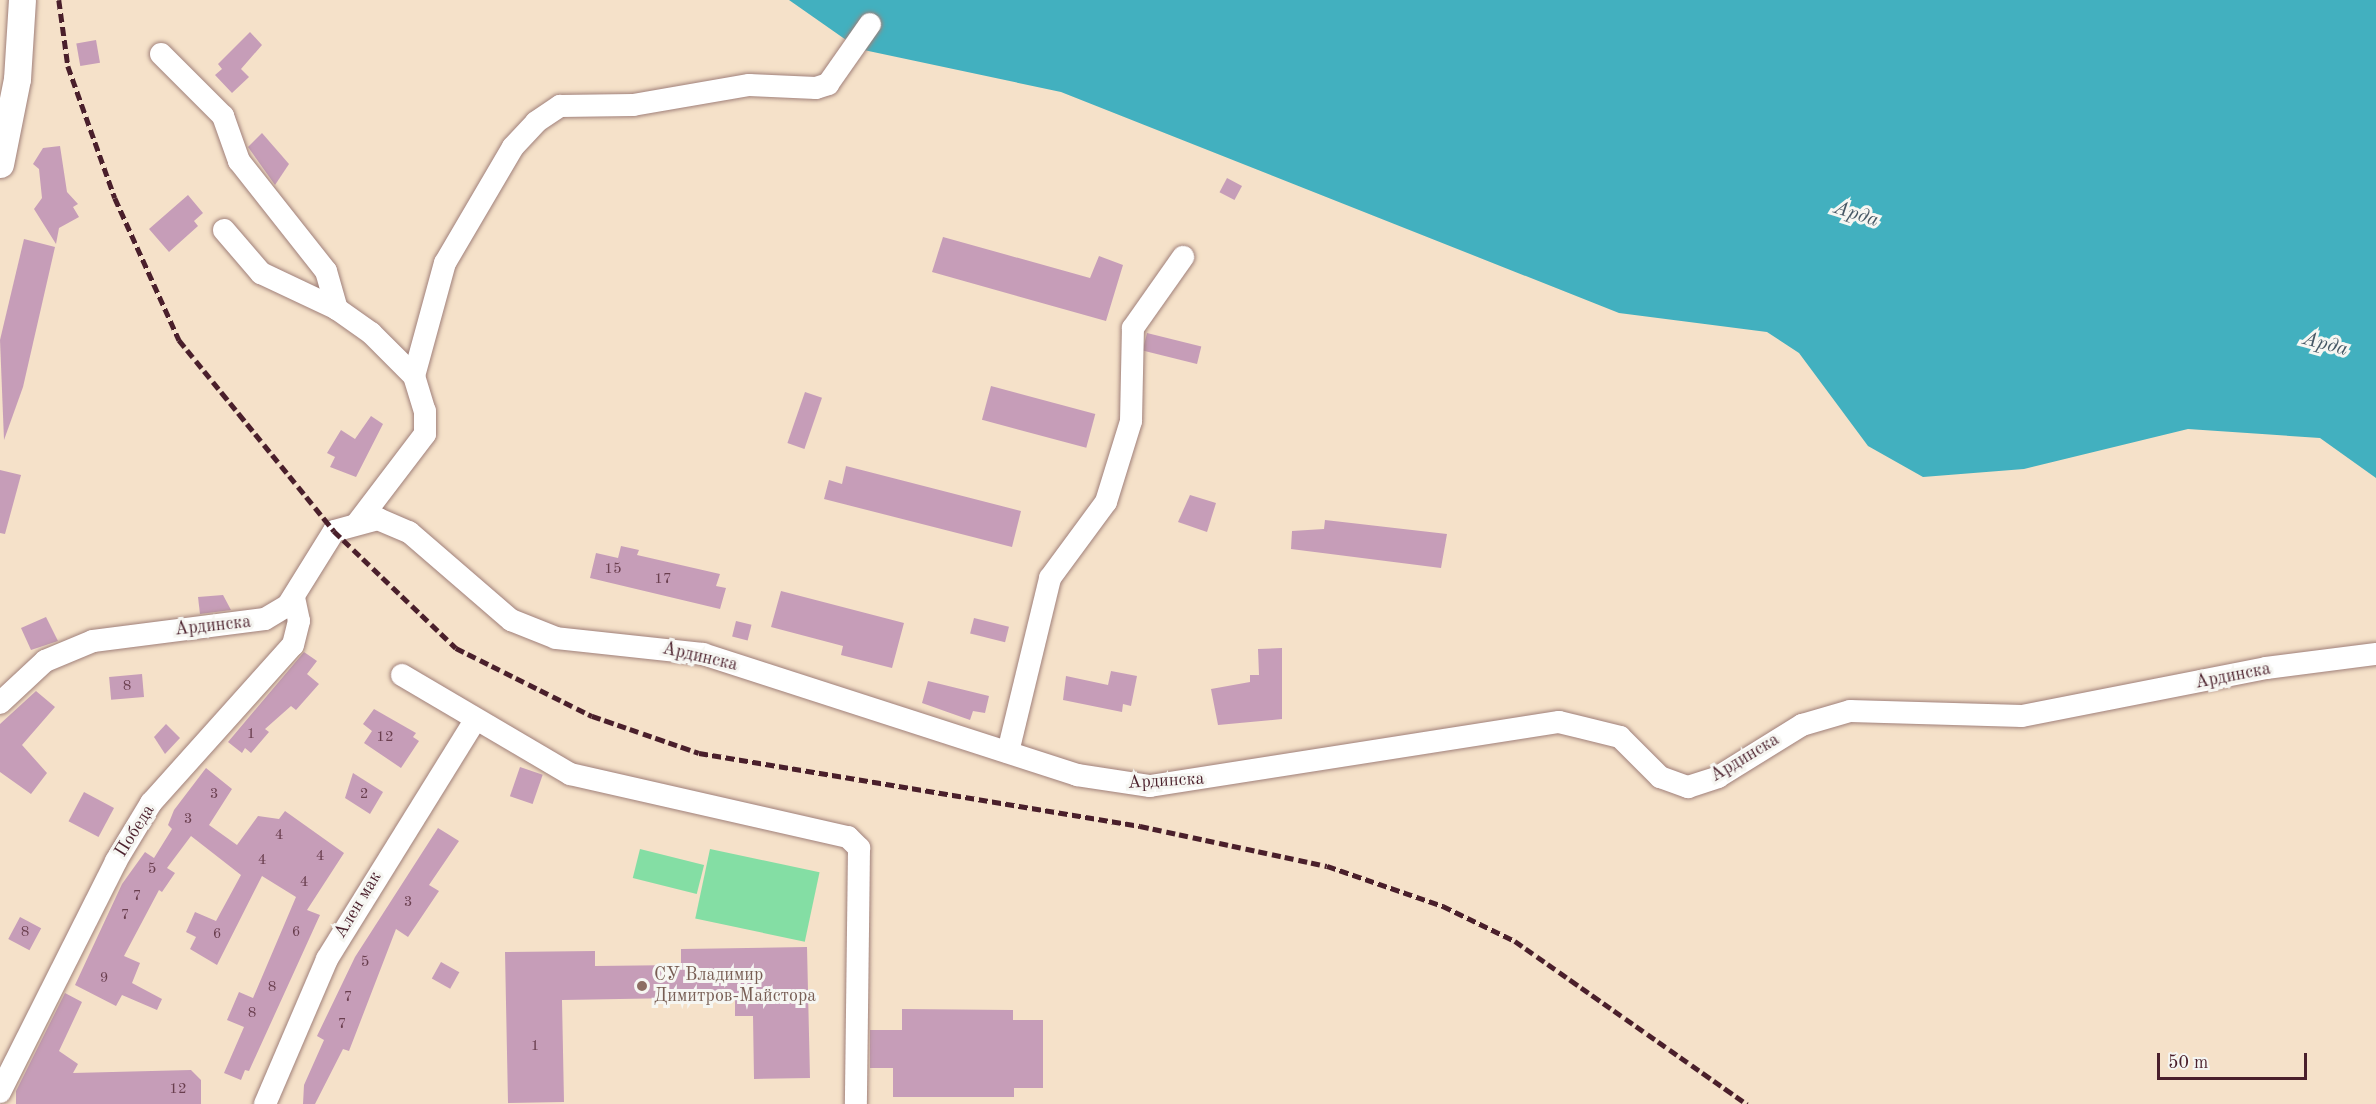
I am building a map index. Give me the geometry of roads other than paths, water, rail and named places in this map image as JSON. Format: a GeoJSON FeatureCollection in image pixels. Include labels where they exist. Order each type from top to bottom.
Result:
{"type":"FeatureCollection","features":[{"type":"Feature","properties":{"kind":"main road"},"geometry":{"type":"LineString","coordinates":[[0,164],[17,79],[22,0]]}},
{"type":"Feature","properties":{"kind":"street"},"geometry":{"type":"LineString","coordinates":[[414,376],[445,263],[513,147],[536,122],[560,106],[633,105],[749,85],[816,88],[828,84],[870,24]]}},
{"type":"Feature","properties":{"kind":"street"},"geometry":{"type":"LineString","coordinates":[[161,54],[223,116],[239,161],[326,271],[337,309]]}},
{"type":"Feature","properties":{"kind":"street"},"geometry":{"type":"LineString","coordinates":[[224,230],[261,273],[337,309],[387,347],[414,376],[425,411],[425,434],[358,522]]}},
{"type":"Feature","properties":{"kind":"street"},"geometry":{"type":"LineString","coordinates":[[1008,752],[1050,578],[1106,502],[1131,421],[1133,328],[1184,256]]}},
{"type":"Feature","properties":{"kind":"street","name":"Ардинска"},"geometry":{"type":"LineString","coordinates":[[0,703],[45,662],[70,649],[160,631],[247,624],[278,613],[294,598],[334,531],[358,522],[395,523],[502,614],[556,638],[703,654],[1008,752],[1115,783],[1171,785],[1559,723],[1620,737],[1660,777],[1688,787],[1718,777],[1802,725],[1850,711],[2034,715],[2266,668],[2376,654]]}},
{"type":"Feature","properties":{"kind":"street","name":"Победа"},"geometry":{"type":"LineString","coordinates":[[0,1092],[116,861],[151,803],[293,645],[299,621],[294,598]]}},
{"type":"Feature","properties":{"kind":"street"},"geometry":{"type":"LineString","coordinates":[[402,675],[570,774],[849,837],[859,848],[856,1104]]}},
{"type":"Feature","properties":{"kind":"street","name":"Ален мак"},"geometry":{"type":"LineString","coordinates":[[266,1104],[327,959],[476,719]]}},
{"type":"Feature","properties":{"kind":"water","name":"Арда"},"geometry":{"type":"Polygon","coordinates":[[[789,0],[2376,0],[2376,478],[2320,438],[2188,429],[2024,469],[1923,477],[1868,446],[1799,353],[1767,332],[1619,313],[1061,92],[859,49],[789,0]]]}},
{"type":"Feature","properties":{"kind":"railway"},"geometry":{"type":"LineString","coordinates":[[59,0],[68,66],[115,198],[179,340],[334,531],[456,648],[592,716],[699,753],[1140,826],[1327,866],[1443,906],[1515,941],[1747,1104]]}},
{"type":"Feature","properties":{"kind":"place","name":"СУ Владимир Димитров-Майстора"},"geometry":{"type":"Point","coordinates":[642,986]}}]}
